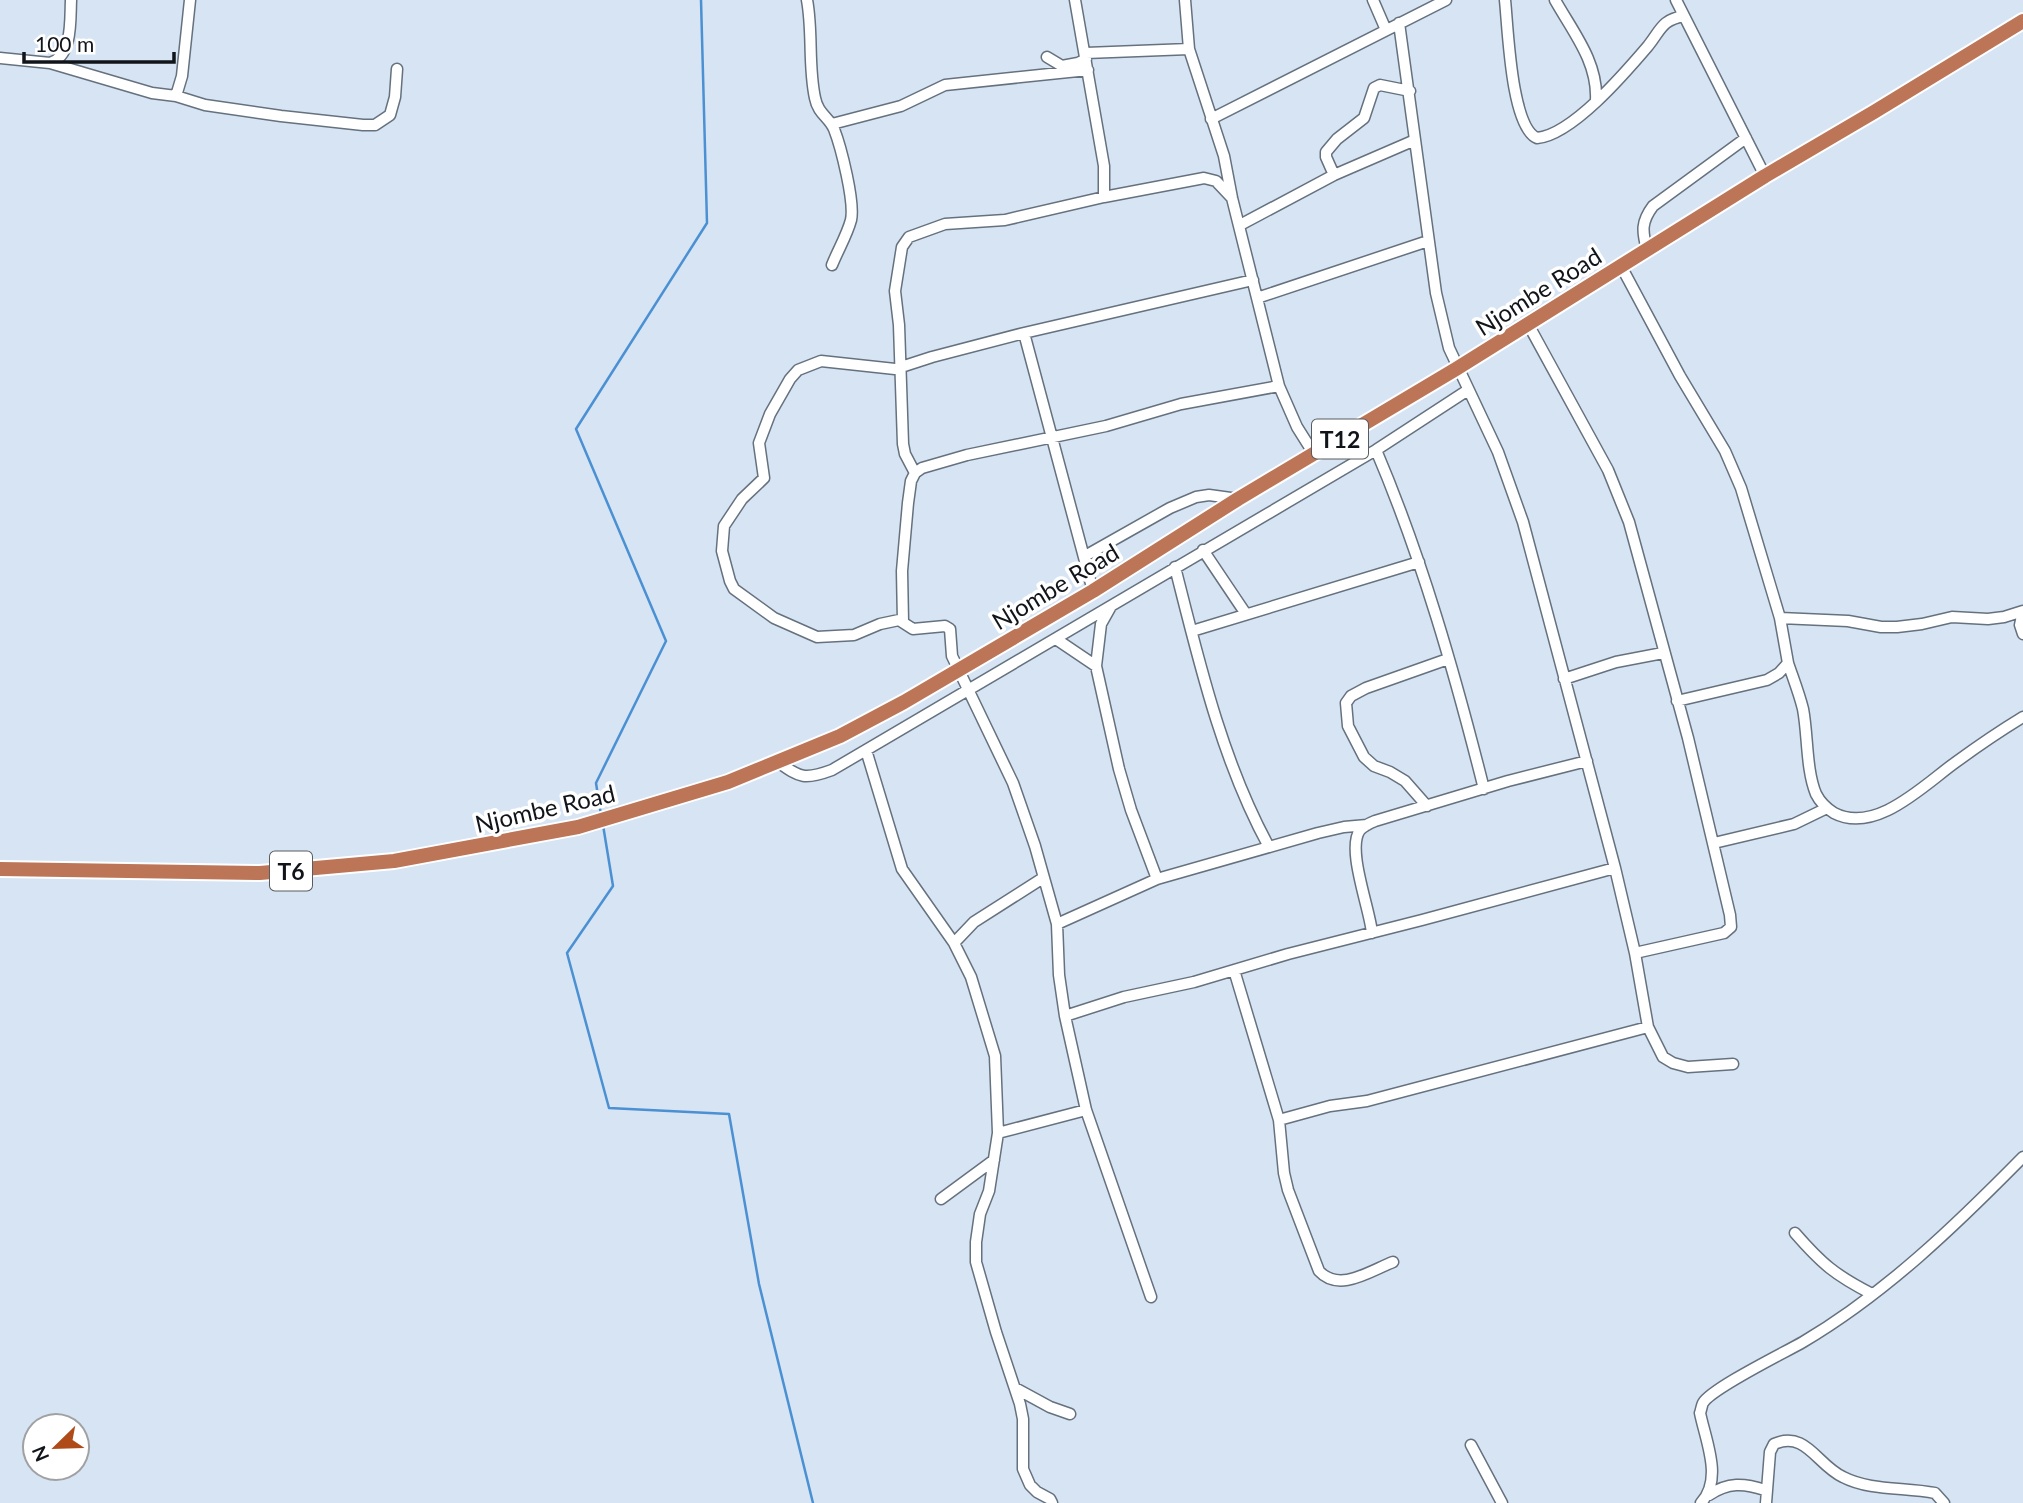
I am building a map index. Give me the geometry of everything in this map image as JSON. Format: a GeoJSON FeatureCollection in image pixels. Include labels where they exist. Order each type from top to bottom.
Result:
{"type":"FeatureCollection","features":[{"type":"Feature","properties":{"kind":"highway","name":"Njombe Road"},"geometry":{"type":"LineString","coordinates":[[0,869],[223,873],[335,868],[465,850],[578,827],[728,782],[778,762],[840,736],[1093,591],[1238,499],[1457,369],[1765,176],[2023,21]]}},
{"type":"Feature","properties":{"kind":"street"},"geometry":{"type":"LineString","coordinates":[[50,64],[57,61],[65,50],[71,0]]}},
{"type":"Feature","properties":{"kind":"street"},"geometry":{"type":"LineString","coordinates":[[176,96],[182,76],[190,0]]}},
{"type":"Feature","properties":{"kind":"street"},"geometry":{"type":"LineString","coordinates":[[807,0],[814,95],[821,115],[832,124],[838,139],[852,210],[848,230],[832,265]]}},
{"type":"Feature","properties":{"kind":"street"},"geometry":{"type":"LineString","coordinates":[[1075,0],[1104,166],[1104,197]]}},
{"type":"Feature","properties":{"kind":"street"},"geometry":{"type":"LineString","coordinates":[[1185,0],[1189,49],[1224,156],[1279,386],[1297,427],[1314,454]]}},
{"type":"Feature","properties":{"kind":"street"},"geometry":{"type":"LineString","coordinates":[[1373,0],[1386,30]]}},
{"type":"Feature","properties":{"kind":"street"},"geometry":{"type":"LineString","coordinates":[[1212,119],[1446,0]]}},
{"type":"Feature","properties":{"kind":"street"},"geometry":{"type":"LineString","coordinates":[[1505,0],[1517,105],[1521,119],[1531,136],[1537,138],[1546,138],[1559,132],[1581,117],[1662,26],[1671,18],[1684,16]]}},
{"type":"Feature","properties":{"kind":"street"},"geometry":{"type":"LineString","coordinates":[[1555,0],[1593,68],[1597,87],[1596,100]]}},
{"type":"Feature","properties":{"kind":"street"},"geometry":{"type":"LineString","coordinates":[[1676,0],[1765,176]]}},
{"type":"Feature","properties":{"kind":"street"},"geometry":{"type":"LineString","coordinates":[[1399,23],[1428,241],[1436,293],[1449,348],[1498,452],[1523,522],[1615,868],[1635,953],[1648,1027],[1663,1058],[1673,1063],[1688,1067],[1733,1064]]}},
{"type":"Feature","properties":{"kind":"street"},"geometry":{"type":"LineString","coordinates":[[1046,57],[1062,66],[1070,66],[1086,56],[1189,49]]}},
{"type":"Feature","properties":{"kind":"street"},"geometry":{"type":"LineString","coordinates":[[0,58],[50,64],[205,105],[375,125],[390,115],[393,109],[397,69]]}},
{"type":"Feature","properties":{"kind":"street"},"geometry":{"type":"LineString","coordinates":[[832,124],[901,106],[945,85],[1088,70]]}},
{"type":"Feature","properties":{"kind":"street"},"geometry":{"type":"LineString","coordinates":[[1334,175],[1326,152],[1337,139],[1364,118],[1374,88],[1380,85],[1410,91]]}},
{"type":"Feature","properties":{"kind":"street"},"geometry":{"type":"LineString","coordinates":[[1647,250],[1642,229],[1643,222],[1653,206],[1745,138]]}},
{"type":"Feature","properties":{"kind":"street"},"geometry":{"type":"LineString","coordinates":[[1240,225],[1334,175],[1415,140]]}},
{"type":"Feature","properties":{"kind":"street"},"geometry":{"type":"LineString","coordinates":[[915,473],[903,444],[895,291],[902,247],[909,237],[945,224],[1005,220],[1104,197],[1210,178],[1232,198]]}},
{"type":"Feature","properties":{"kind":"street"},"geometry":{"type":"LineString","coordinates":[[1257,298],[1428,241]]}},
{"type":"Feature","properties":{"kind":"street"},"geometry":{"type":"LineString","coordinates":[[1620,266],[1680,376],[1725,451],[1750,514],[1802,708],[1813,785],[1827,808],[1842,817],[1858,819],[1892,808],[2023,717]]}},
{"type":"Feature","properties":{"kind":"street"},"geometry":{"type":"LineString","coordinates":[[1151,1297],[1086,1110],[1065,1016],[1059,975],[1057,924],[1025,813],[953,656],[950,629],[945,626],[913,629],[903,622],[891,621],[844,637],[817,637],[789,626],[734,589],[725,564],[722,534],[724,526],[742,499],[764,478],[759,452],[761,437],[781,393],[797,370],[821,360],[883,369],[901,367],[1024,333],[1254,280]]}},
{"type":"Feature","properties":{"kind":"street"},"geometry":{"type":"LineString","coordinates":[[1528,324],[1608,470],[1629,522],[1714,844],[1730,915],[1731,927],[1724,933],[1635,953]]}},
{"type":"Feature","properties":{"kind":"street"},"geometry":{"type":"LineString","coordinates":[[1024,333],[1093,591]]}},
{"type":"Feature","properties":{"kind":"street"},"geometry":{"type":"LineString","coordinates":[[903,622],[902,571],[911,481],[915,473],[922,468],[967,455],[1107,426],[1181,404],[1279,386]]}},
{"type":"Feature","properties":{"kind":"street"},"geometry":{"type":"LineString","coordinates":[[778,762],[802,777],[814,777],[832,770],[1376,450],[1468,390]]}},
{"type":"Feature","properties":{"kind":"street"},"geometry":{"type":"LineString","coordinates":[[1376,450],[1398,501],[1419,562],[1466,717],[1484,789]]}},
{"type":"Feature","properties":{"kind":"street"},"geometry":{"type":"LineString","coordinates":[[1085,556],[1189,500],[1209,495],[1238,499]]}},
{"type":"Feature","properties":{"kind":"street"},"geometry":{"type":"LineString","coordinates":[[1203,550],[1246,614]]}},
{"type":"Feature","properties":{"kind":"street"},"geometry":{"type":"LineString","coordinates":[[1192,631],[1419,562]]}},
{"type":"Feature","properties":{"kind":"street"},"geometry":{"type":"LineString","coordinates":[[1175,567],[1217,721],[1239,786],[1269,847]]}},
{"type":"Feature","properties":{"kind":"street"},"geometry":{"type":"LineString","coordinates":[[1111,607],[1101,624],[1096,666],[1119,769],[1157,879]]}},
{"type":"Feature","properties":{"kind":"street"},"geometry":{"type":"LineString","coordinates":[[1780,618],[1848,621],[1897,627],[1952,617],[2004,617],[2023,611],[2020,625],[2023,634]]}},
{"type":"Feature","properties":{"kind":"street"},"geometry":{"type":"LineString","coordinates":[[1056,639],[1096,666]]}},
{"type":"Feature","properties":{"kind":"street"},"geometry":{"type":"LineString","coordinates":[[1564,679],[1616,662],[1663,653]]}},
{"type":"Feature","properties":{"kind":"street"},"geometry":{"type":"LineString","coordinates":[[1427,806],[1405,781],[1374,766],[1364,757],[1348,726],[1346,703],[1350,696],[1366,688],[1448,659]]}},
{"type":"Feature","properties":{"kind":"street"},"geometry":{"type":"LineString","coordinates":[[1677,701],[1767,680],[1779,673],[1788,663]]}},
{"type":"Feature","properties":{"kind":"street"},"geometry":{"type":"LineString","coordinates":[[866,750],[902,869],[954,943],[971,977],[995,1056],[998,1133],[989,1191],[980,1214],[976,1262],[992,1320],[1016,1388],[1023,1419],[1023,1469],[1030,1485],[1052,1503]]}},
{"type":"Feature","properties":{"kind":"street"},"geometry":{"type":"LineString","coordinates":[[1057,924],[1157,879],[1343,827],[1367,825],[1587,761]]}},
{"type":"Feature","properties":{"kind":"street"},"geometry":{"type":"LineString","coordinates":[[1714,844],[1794,824],[1827,808]]}},
{"type":"Feature","properties":{"kind":"street"},"geometry":{"type":"LineString","coordinates":[[1367,825],[1360,830],[1356,841],[1356,856],[1372,933]]}},
{"type":"Feature","properties":{"kind":"street"},"geometry":{"type":"LineString","coordinates":[[1065,1016],[1124,997],[1615,868]]}},
{"type":"Feature","properties":{"kind":"street"},"geometry":{"type":"LineString","coordinates":[[954,943],[974,922],[1043,878]]}},
{"type":"Feature","properties":{"kind":"street"},"geometry":{"type":"LineString","coordinates":[[1234,970],[1279,1120],[1288,1190],[1319,1271],[1333,1281],[1347,1281],[1393,1262]]}},
{"type":"Feature","properties":{"kind":"street"},"geometry":{"type":"LineString","coordinates":[[1279,1120],[1330,1106],[1367,1101],[1648,1027]]}},
{"type":"Feature","properties":{"kind":"street"},"geometry":{"type":"LineString","coordinates":[[998,1133],[1086,1110]]}},
{"type":"Feature","properties":{"kind":"street"},"geometry":{"type":"LineString","coordinates":[[1701,1503],[1709,1494],[1713,1483],[1700,1413],[1702,1403],[1711,1394],[1839,1320],[1926,1252],[2023,1157]]}},
{"type":"Feature","properties":{"kind":"street"},"geometry":{"type":"LineString","coordinates":[[942,1199],[994,1160]]}},
{"type":"Feature","properties":{"kind":"street"},"geometry":{"type":"LineString","coordinates":[[1795,1233],[1822,1264],[1841,1278],[1872,1294]]}},
{"type":"Feature","properties":{"kind":"street"},"geometry":{"type":"LineString","coordinates":[[1016,1388],[1050,1407],[1070,1414]]}},
{"type":"Feature","properties":{"kind":"street"},"geometry":{"type":"LineString","coordinates":[[1766,1503],[1765,1490],[1774,1444],[1782,1440],[1796,1441],[1808,1447],[1843,1478],[1935,1493],[1944,1503]]}},
{"type":"Feature","properties":{"kind":"street"},"geometry":{"type":"LineString","coordinates":[[1471,1445],[1502,1503]]}},
{"type":"Feature","properties":{"kind":"street"},"geometry":{"type":"LineString","coordinates":[[1709,1494],[1728,1485],[1753,1486],[1765,1490]]}},
{"type":"Feature","properties":{"kind":"waterway"},"geometry":{"type":"LineString","coordinates":[[601,815],[596,783],[666,641],[576,429],[707,223],[701,0]]}},
{"type":"Feature","properties":{"kind":"waterway"},"geometry":{"type":"LineString","coordinates":[[603,825],[613,886],[567,953],[609,1108],[729,1114],[759,1284],[813,1503]]}}]}
